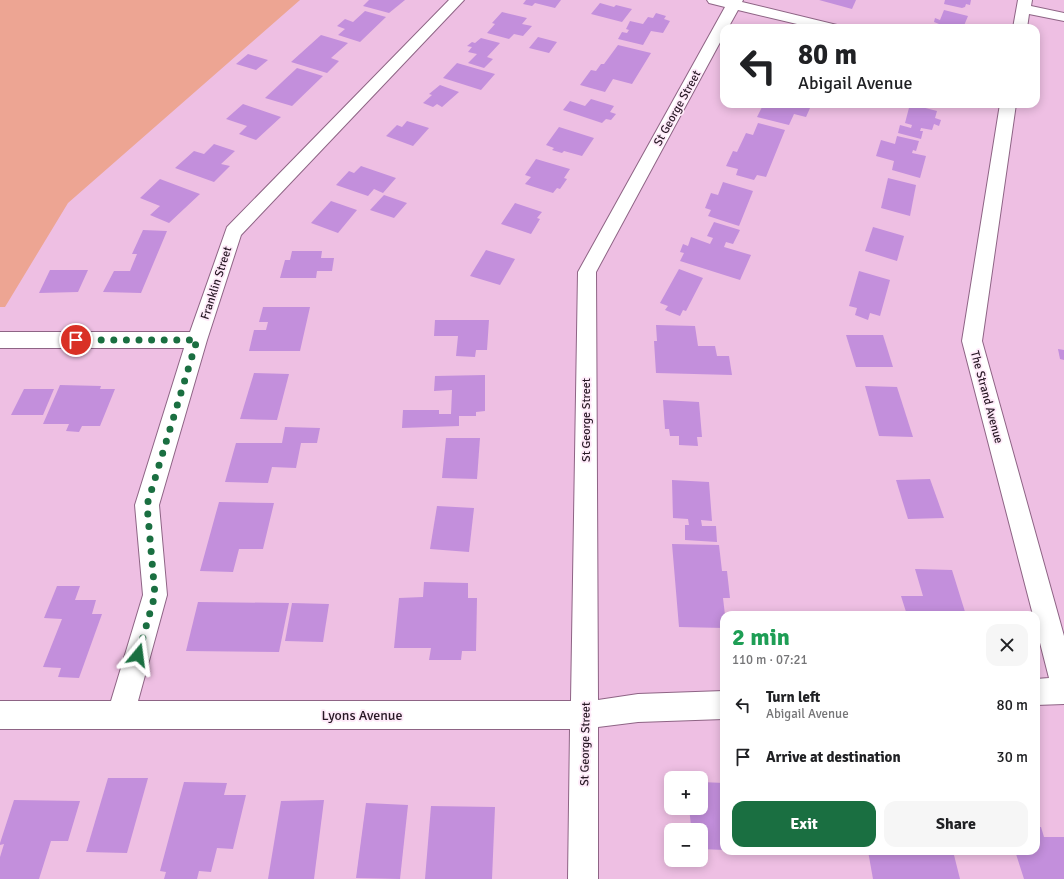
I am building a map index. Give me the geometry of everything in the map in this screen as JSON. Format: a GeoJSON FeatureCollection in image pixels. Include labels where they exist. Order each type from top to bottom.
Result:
{"type":"FeatureCollection","features":[{"type":"Feature","properties":{"kind":"street","name":"Franklin Street"},"geometry":{"type":"LineString","coordinates":[[121,715],[155,595],[147,505],[197,340],[233,232],[457,0]]}},
{"type":"Feature","properties":{"kind":"street"},"geometry":{"type":"LineString","coordinates":[[728,2],[816,24]]}},
{"type":"Feature","properties":{"kind":"street","name":"St George Street"},"geometry":{"type":"LineString","coordinates":[[583,879],[587,272],[728,2]]}},
{"type":"Feature","properties":{"kind":"street"},"geometry":{"type":"LineString","coordinates":[[1021,24],[1024,4],[1064,17]]}},
{"type":"Feature","properties":{"kind":"street","name":"The Strand Avenue"},"geometry":{"type":"LineString","coordinates":[[1007,108],[972,341],[1064,684]]}},
{"type":"Feature","properties":{"kind":"street"},"geometry":{"type":"LineString","coordinates":[[0,340],[197,340]]}},
{"type":"Feature","properties":{"kind":"street"},"geometry":{"type":"LineString","coordinates":[[1040,692],[1064,691]]}},
{"type":"Feature","properties":{"kind":"street","name":"Lyons Avenue"},"geometry":{"type":"LineString","coordinates":[[0,715],[585,715],[638,708],[720,705]]}},
{"type":"Feature","properties":{"kind":"shaded area"},"geometry":{"type":"Polygon","coordinates":[[[0,0],[300,0],[68,203],[5,307],[0,307],[0,0]]]}},
{"type":"Feature","properties":{"kind":"building"},"geometry":{"type":"Polygon","coordinates":[[[369,0],[405,0],[389,13],[363,6],[369,0]]]}},
{"type":"Feature","properties":{"kind":"building"},"geometry":{"type":"Polygon","coordinates":[[[526,0],[561,0],[555,8],[535,3],[532,6],[523,4],[526,0]]]}},
{"type":"Feature","properties":{"kind":"building"},"geometry":{"type":"Polygon","coordinates":[[[819,0],[856,0],[852,9],[819,0]]]}},
{"type":"Feature","properties":{"kind":"building"},"geometry":{"type":"Polygon","coordinates":[[[945,0],[971,0],[970,5],[966,4],[965,7],[962,8],[944,4],[945,0]]]}},
{"type":"Feature","properties":{"kind":"building"},"geometry":{"type":"Polygon","coordinates":[[[600,3],[614,7],[616,5],[632,9],[622,22],[591,14],[600,3]]]}},
{"type":"Feature","properties":{"kind":"building"},"geometry":{"type":"Polygon","coordinates":[[[944,10],[968,16],[965,24],[939,24],[934,22],[935,18],[940,20],[944,10]]]}},
{"type":"Feature","properties":{"kind":"building"},"geometry":{"type":"Polygon","coordinates":[[[365,11],[386,17],[360,42],[338,35],[345,29],[337,26],[345,19],[353,22],[365,11]]]}},
{"type":"Feature","properties":{"kind":"building"},"geometry":{"type":"Polygon","coordinates":[[[502,12],[527,18],[522,24],[532,26],[523,36],[514,34],[509,39],[487,33],[495,24],[492,23],[502,12]]]}},
{"type":"Feature","properties":{"kind":"building"},"geometry":{"type":"Polygon","coordinates":[[[656,13],[666,16],[664,19],[670,21],[663,33],[651,31],[643,45],[618,39],[622,32],[627,33],[629,30],[626,29],[630,21],[643,24],[648,17],[653,18],[656,13]]]}},
{"type":"Feature","properties":{"kind":"building"},"geometry":{"type":"Polygon","coordinates":[[[321,35],[348,43],[331,58],[339,61],[327,73],[291,62],[321,35]]]}},
{"type":"Feature","properties":{"kind":"building"},"geometry":{"type":"Polygon","coordinates":[[[538,37],[557,42],[549,53],[529,48],[538,37]]]}},
{"type":"Feature","properties":{"kind":"building"},"geometry":{"type":"Polygon","coordinates":[[[481,38],[500,43],[487,57],[493,59],[484,68],[468,63],[477,54],[468,52],[472,47],[467,46],[472,42],[475,43],[481,38]]]}},
{"type":"Feature","properties":{"kind":"building"},"geometry":{"type":"Polygon","coordinates":[[[618,45],[651,53],[632,84],[613,79],[605,92],[580,85],[591,70],[596,71],[601,64],[604,64],[618,45]]]}},
{"type":"Feature","properties":{"kind":"building"},"geometry":{"type":"Polygon","coordinates":[[[248,54],[268,60],[256,70],[236,64],[248,54]]]}},
{"type":"Feature","properties":{"kind":"building"},"geometry":{"type":"Polygon","coordinates":[[[457,63],[495,74],[481,90],[443,78],[457,63]]]}},
{"type":"Feature","properties":{"kind":"building"},"geometry":{"type":"Polygon","coordinates":[[[297,68],[323,76],[292,106],[265,98],[297,68]]]}},
{"type":"Feature","properties":{"kind":"building"},"geometry":{"type":"Polygon","coordinates":[[[440,85],[459,92],[442,107],[437,104],[433,107],[423,103],[432,95],[429,94],[440,85]]]}},
{"type":"Feature","properties":{"kind":"building"},"geometry":{"type":"Polygon","coordinates":[[[591,99],[614,106],[610,112],[616,114],[611,120],[606,119],[602,123],[563,110],[570,101],[585,106],[591,99]]]}},
{"type":"Feature","properties":{"kind":"building"},"geometry":{"type":"Polygon","coordinates":[[[243,104],[281,117],[256,140],[239,134],[247,126],[226,119],[243,104]]]}},
{"type":"Feature","properties":{"kind":"building"},"geometry":{"type":"Polygon","coordinates":[[[762,108],[810,108],[806,117],[794,114],[789,125],[757,117],[762,108]]]}},
{"type":"Feature","properties":{"kind":"building"},"geometry":{"type":"Polygon","coordinates":[[[909,108],[925,108],[937,111],[935,118],[941,120],[939,126],[934,124],[932,130],[921,128],[920,131],[923,131],[921,139],[898,133],[900,125],[911,128],[912,125],[905,123],[909,108]]]}},
{"type":"Feature","properties":{"kind":"building"},"geometry":{"type":"Polygon","coordinates":[[[407,121],[429,128],[413,146],[386,136],[397,125],[402,127],[407,121]]]}},
{"type":"Feature","properties":{"kind":"building"},"geometry":{"type":"Polygon","coordinates":[[[758,123],[785,130],[766,177],[757,175],[754,180],[736,175],[738,169],[726,166],[733,151],[737,152],[746,133],[753,135],[758,123]]]}},
{"type":"Feature","properties":{"kind":"building"},"geometry":{"type":"Polygon","coordinates":[[[559,127],[594,138],[582,156],[564,151],[562,153],[552,150],[554,148],[546,145],[559,127]]]}},
{"type":"Feature","properties":{"kind":"building"},"geometry":{"type":"Polygon","coordinates":[[[897,136],[919,141],[916,151],[913,150],[912,153],[926,156],[920,178],[892,170],[894,161],[876,156],[881,140],[895,144],[897,136]]]}},
{"type":"Feature","properties":{"kind":"building"},"geometry":{"type":"Polygon","coordinates":[[[214,144],[235,151],[221,164],[230,166],[214,182],[175,168],[194,151],[204,154],[214,144]]]}},
{"type":"Feature","properties":{"kind":"building"},"geometry":{"type":"Polygon","coordinates":[[[536,159],[570,169],[564,178],[567,179],[560,189],[557,188],[553,193],[525,184],[531,177],[525,175],[536,159]]]}},
{"type":"Feature","properties":{"kind":"building"},"geometry":{"type":"Polygon","coordinates":[[[361,166],[396,178],[383,193],[374,189],[368,196],[336,185],[349,171],[354,173],[361,166]]]}},
{"type":"Feature","properties":{"kind":"building"},"geometry":{"type":"Polygon","coordinates":[[[888,178],[916,185],[910,216],[881,208],[888,178]]]}},
{"type":"Feature","properties":{"kind":"building"},"geometry":{"type":"Polygon","coordinates":[[[160,179],[200,194],[169,223],[150,215],[160,206],[140,198],[160,179]]]}},
{"type":"Feature","properties":{"kind":"building"},"geometry":{"type":"Polygon","coordinates":[[[723,182],[753,191],[739,226],[708,216],[711,210],[705,208],[711,193],[718,195],[723,182]]]}},
{"type":"Feature","properties":{"kind":"building"},"geometry":{"type":"Polygon","coordinates":[[[384,195],[407,203],[394,218],[370,210],[384,195]]]}},
{"type":"Feature","properties":{"kind":"building"},"geometry":{"type":"Polygon","coordinates":[[[331,201],[357,210],[338,233],[311,223],[331,201]]]}},
{"type":"Feature","properties":{"kind":"building"},"geometry":{"type":"Polygon","coordinates":[[[515,203],[542,212],[537,218],[540,219],[531,234],[501,224],[515,203]]]}},
{"type":"Feature","properties":{"kind":"building"},"geometry":{"type":"Polygon","coordinates":[[[714,222],[740,230],[733,244],[726,242],[724,247],[751,255],[740,280],[680,261],[684,253],[680,252],[683,244],[688,246],[691,237],[710,244],[713,238],[707,236],[714,222]]]}},
{"type":"Feature","properties":{"kind":"building"},"geometry":{"type":"Polygon","coordinates":[[[873,227],[904,236],[897,261],[865,251],[873,227]]]}},
{"type":"Feature","properties":{"kind":"building"},"geometry":{"type":"Polygon","coordinates":[[[143,230],[167,231],[141,293],[103,292],[114,271],[130,271],[137,254],[132,254],[143,230]]]}},
{"type":"Feature","properties":{"kind":"building"},"geometry":{"type":"Polygon","coordinates":[[[486,250],[515,259],[500,285],[470,276],[486,250]]]}},
{"type":"Feature","properties":{"kind":"building"},"geometry":{"type":"Polygon","coordinates":[[[292,251],[322,251],[321,258],[334,258],[332,271],[317,271],[316,278],[280,278],[285,260],[290,260],[292,251]]]}},
{"type":"Feature","properties":{"kind":"building"},"geometry":{"type":"Polygon","coordinates":[[[679,269],[703,278],[686,311],[683,310],[680,316],[665,310],[668,306],[660,303],[679,269]]]}},
{"type":"Feature","properties":{"kind":"building"},"geometry":{"type":"Polygon","coordinates":[[[50,270],[88,270],[78,292],[39,293],[50,270]]]}},
{"type":"Feature","properties":{"kind":"building"},"geometry":{"type":"Polygon","coordinates":[[[859,271],[890,280],[880,316],[870,313],[868,320],[855,315],[857,308],[849,306],[859,271]]]}},
{"type":"Feature","properties":{"kind":"building"},"geometry":{"type":"Polygon","coordinates":[[[263,307],[310,307],[300,351],[249,351],[254,330],[266,330],[268,322],[259,322],[263,307]]]}},
{"type":"Feature","properties":{"kind":"building"},"geometry":{"type":"Polygon","coordinates":[[[435,320],[489,320],[487,350],[476,350],[475,357],[456,356],[458,336],[434,336],[435,320]]]}},
{"type":"Feature","properties":{"kind":"building"},"geometry":{"type":"Polygon","coordinates":[[[656,325],[695,326],[698,346],[715,346],[717,356],[729,356],[732,375],[656,373],[654,341],[657,341],[656,325]]]}},
{"type":"Feature","properties":{"kind":"building"},"geometry":{"type":"Polygon","coordinates":[[[846,335],[883,335],[893,367],[856,367],[846,335]]]}},
{"type":"Feature","properties":{"kind":"building"},"geometry":{"type":"Polygon","coordinates":[[[1058,349],[1064,350],[1064,360],[1060,359],[1058,349]]]}},
{"type":"Feature","properties":{"kind":"building"},"geometry":{"type":"Polygon","coordinates":[[[254,373],[289,374],[277,420],[240,419],[254,373]]]}},
{"type":"Feature","properties":{"kind":"building"},"geometry":{"type":"Polygon","coordinates":[[[485,375],[485,411],[476,412],[476,416],[459,416],[459,426],[402,428],[403,410],[439,410],[439,414],[451,414],[452,390],[434,391],[435,376],[485,375]]]}},
{"type":"Feature","properties":{"kind":"building"},"geometry":{"type":"Polygon","coordinates":[[[60,385],[101,386],[100,389],[115,389],[100,426],[82,426],[79,432],[66,431],[69,424],[43,424],[60,385]]]}},
{"type":"Feature","properties":{"kind":"building"},"geometry":{"type":"Polygon","coordinates":[[[865,386],[897,387],[913,437],[879,436],[865,386]]]}},
{"type":"Feature","properties":{"kind":"building"},"geometry":{"type":"Polygon","coordinates":[[[24,389],[54,389],[43,415],[11,415],[24,389]]]}},
{"type":"Feature","properties":{"kind":"building"},"geometry":{"type":"Polygon","coordinates":[[[663,400],[699,402],[702,437],[697,437],[698,446],[679,445],[679,436],[670,436],[669,429],[665,429],[663,400]]]}},
{"type":"Feature","properties":{"kind":"building"},"geometry":{"type":"Polygon","coordinates":[[[285,427],[320,428],[317,443],[301,443],[296,468],[272,467],[268,483],[225,482],[236,443],[282,443],[285,427]]]}},
{"type":"Feature","properties":{"kind":"building"},"geometry":{"type":"Polygon","coordinates":[[[446,438],[480,438],[477,479],[442,478],[446,438]]]}},
{"type":"Feature","properties":{"kind":"building"},"geometry":{"type":"Polygon","coordinates":[[[930,479],[944,518],[908,519],[896,480],[930,479]]]}},
{"type":"Feature","properties":{"kind":"building"},"geometry":{"type":"Polygon","coordinates":[[[672,480],[709,482],[712,521],[701,520],[702,526],[716,526],[717,542],[685,540],[685,525],[689,525],[688,519],[673,518],[672,480]]]}},
{"type":"Feature","properties":{"kind":"building"},"geometry":{"type":"Polygon","coordinates":[[[219,502],[274,503],[263,549],[239,549],[233,572],[200,571],[219,502]]]}},
{"type":"Feature","properties":{"kind":"building"},"geometry":{"type":"Polygon","coordinates":[[[437,506],[474,508],[469,552],[430,549],[437,506]]]}},
{"type":"Feature","properties":{"kind":"building"},"geometry":{"type":"Polygon","coordinates":[[[672,544],[719,545],[722,571],[727,571],[730,598],[723,598],[725,611],[720,611],[720,628],[679,627],[672,544]]]}},
{"type":"Feature","properties":{"kind":"building"},"geometry":{"type":"Polygon","coordinates":[[[915,569],[952,570],[965,611],[906,611],[901,596],[923,596],[915,569]]]}},
{"type":"Feature","properties":{"kind":"building"},"geometry":{"type":"Polygon","coordinates":[[[424,582],[468,583],[468,598],[477,598],[476,651],[462,651],[461,660],[429,660],[431,648],[394,648],[399,598],[423,597],[424,582]]]}},
{"type":"Feature","properties":{"kind":"building"},"geometry":{"type":"Polygon","coordinates":[[[57,586],[80,586],[75,600],[96,600],[92,614],[102,614],[79,678],[58,677],[61,668],[43,667],[62,619],[44,618],[57,586]]]}},
{"type":"Feature","properties":{"kind":"building"},"geometry":{"type":"Polygon","coordinates":[[[198,602],[289,603],[279,652],[186,651],[198,602]]]}},
{"type":"Feature","properties":{"kind":"building"},"geometry":{"type":"Polygon","coordinates":[[[292,603],[329,604],[323,642],[285,641],[292,603]]]}},
{"type":"Feature","properties":{"kind":"building"},"geometry":{"type":"Polygon","coordinates":[[[108,778],[148,778],[127,853],[86,852],[108,778]]]}},
{"type":"Feature","properties":{"kind":"building"},"geometry":{"type":"Polygon","coordinates":[[[184,782],[227,783],[224,795],[246,795],[233,849],[217,848],[211,872],[199,871],[197,879],[164,879],[166,872],[160,871],[184,782]]]}},
{"type":"Feature","properties":{"kind":"building"},"geometry":{"type":"Polygon","coordinates":[[[708,782],[720,783],[720,850],[708,849],[708,823],[691,823],[690,815],[708,815],[708,782]]]}},
{"type":"Feature","properties":{"kind":"building"},"geometry":{"type":"Polygon","coordinates":[[[14,800],[80,801],[68,841],[51,841],[39,879],[0,879],[0,857],[4,844],[0,845],[0,843],[14,800]]]}},
{"type":"Feature","properties":{"kind":"building"},"geometry":{"type":"Polygon","coordinates":[[[324,800],[314,879],[268,879],[281,801],[324,800]]]}},
{"type":"Feature","properties":{"kind":"building"},"geometry":{"type":"Polygon","coordinates":[[[366,803],[408,805],[400,879],[356,878],[366,803]]]}},
{"type":"Feature","properties":{"kind":"building"},"geometry":{"type":"Polygon","coordinates":[[[431,806],[495,807],[492,879],[425,879],[431,806]]]}},
{"type":"Feature","properties":{"kind":"building"},"geometry":{"type":"Polygon","coordinates":[[[1040,827],[1044,837],[1064,837],[1064,879],[1024,879],[1016,855],[1040,855],[1040,827]]]}},
{"type":"Feature","properties":{"kind":"building"},"geometry":{"type":"Polygon","coordinates":[[[869,855],[954,855],[960,879],[873,879],[869,855]]]}},
{"type":"Feature","properties":{"kind":"route"},"geometry":{"type":"LineString","coordinates":[[76,340],[197,340],[147,505],[155,595],[138,655]]}}]}
